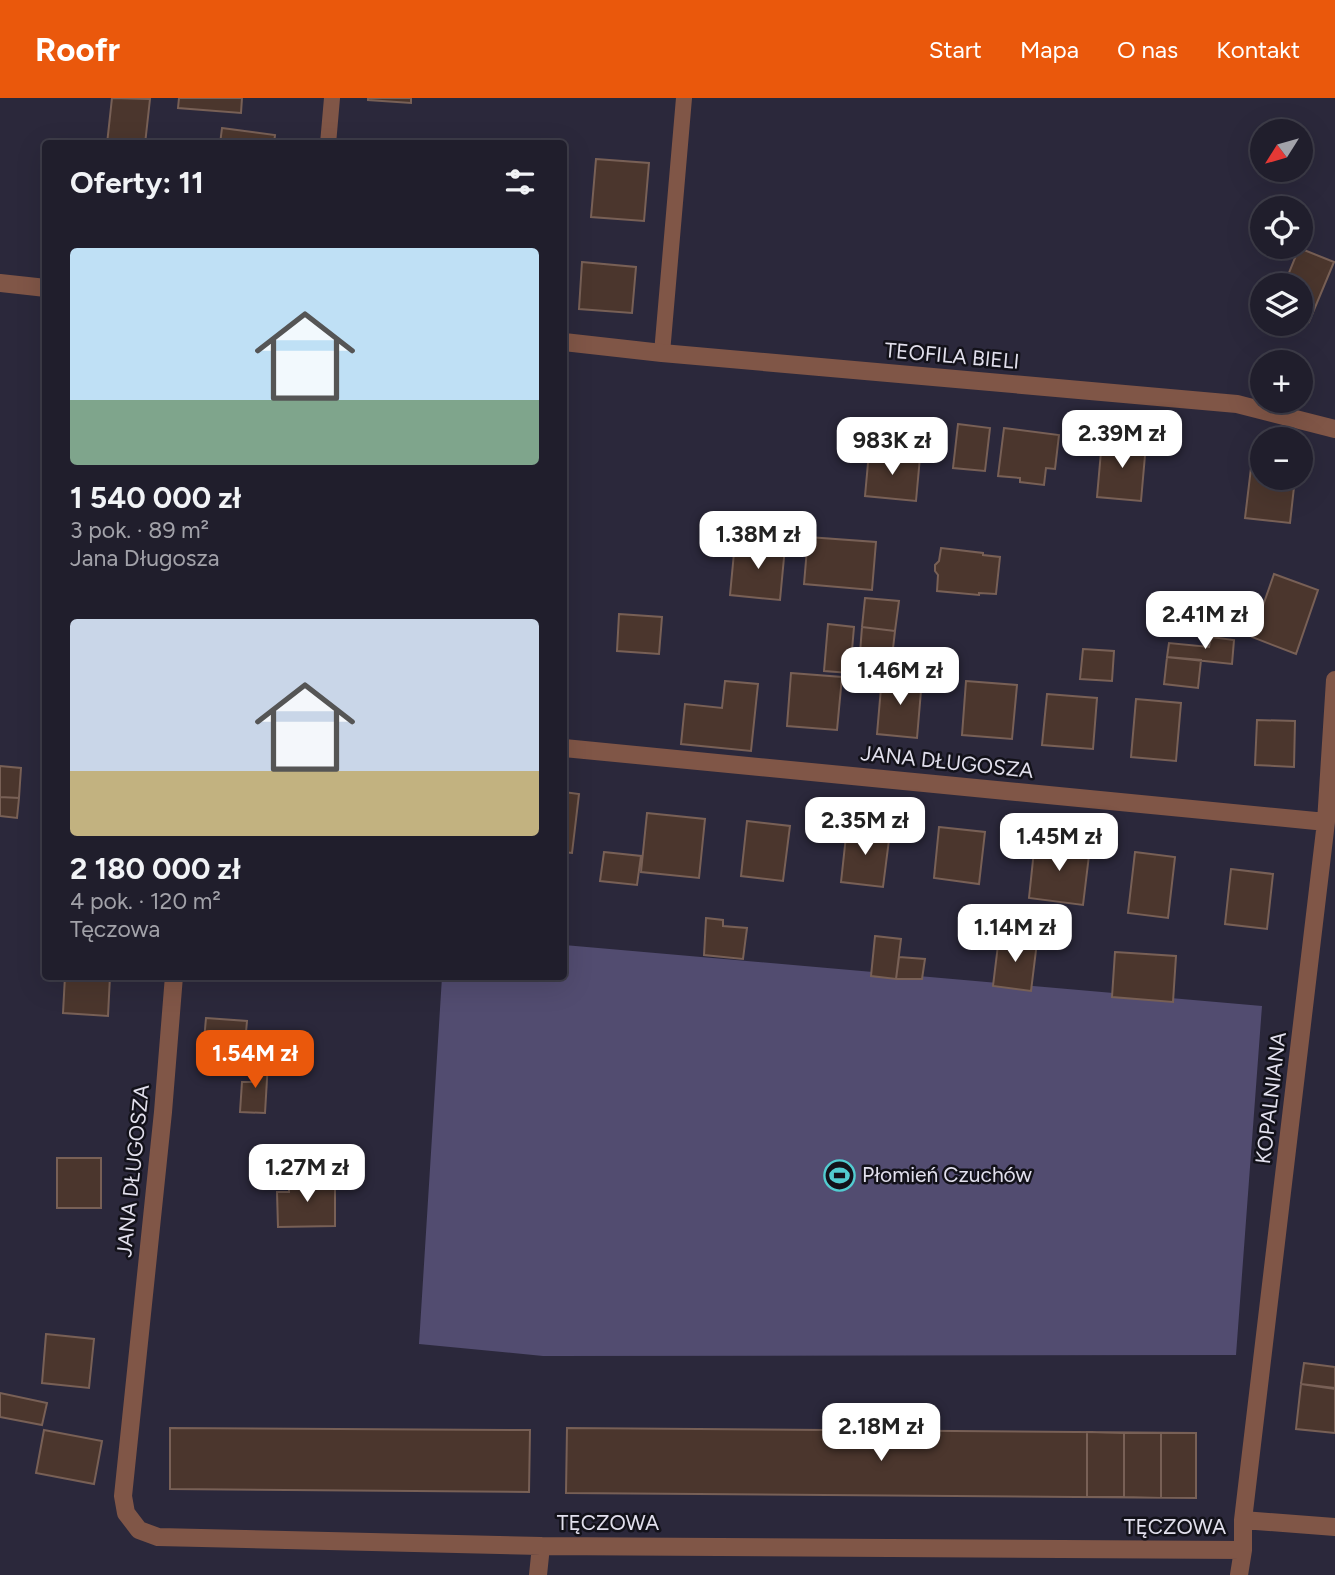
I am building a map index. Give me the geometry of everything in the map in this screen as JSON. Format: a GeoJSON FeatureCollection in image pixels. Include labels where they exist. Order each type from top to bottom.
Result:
{"type":"FeatureCollection","features":[{"type":"Feature","properties":{"kind":"street"},"geometry":{"type":"LineString","coordinates":[[0,284],[42,288]]}},
{"type":"Feature","properties":{"kind":"street","name":"TEOFILA BIELI"},"geometry":{"type":"LineString","coordinates":[[567,342],[1237,404],[1335,429]]}},
{"type":"Feature","properties":{"kind":"street","name":"KOPALNIANA"},"geometry":{"type":"LineString","coordinates":[[1238,1575],[1329,846],[1326,822],[1335,680]]}},
{"type":"Feature","properties":{"kind":"street","name":"JANA DŁUGOSZA"},"geometry":{"type":"LineString","coordinates":[[567,748],[1326,822]]}},
{"type":"Feature","properties":{"kind":"street","name":"JANA DŁUGOSZA"},"geometry":{"type":"LineString","coordinates":[[135,1370],[163,1112],[174,980]]}},
{"type":"Feature","properties":{"kind":"street","name":"TĘCZOWA"},"geometry":{"type":"LineString","coordinates":[[135,1370],[123,1496],[126,1513],[139,1530],[158,1536],[541,1546],[1243,1550]]}},
{"type":"Feature","properties":{"kind":"street"},"geometry":{"type":"LineString","coordinates":[[1244,1520],[1335,1527]]}},
{"type":"Feature","properties":{"kind":"street"},"geometry":{"type":"LineString","coordinates":[[538,1575],[541,1546]]}},
{"type":"Feature","properties":{"kind":"lane"},"geometry":{"type":"LineString","coordinates":[[328,140],[332,98]]}},
{"type":"Feature","properties":{"kind":"lane"},"geometry":{"type":"LineString","coordinates":[[662,353],[684,98]]}},
{"type":"Feature","properties":{"kind":"shaded area","name":"Płomień Czuchów"},"geometry":{"type":"Polygon","coordinates":[[[567,945],[1262,1006],[1236,1355],[543,1356],[419,1344],[442,980],[567,980],[567,945]]]}},
{"type":"Feature","properties":{"kind":"building"},"geometry":{"type":"Polygon","coordinates":[[[112,98],[150,99],[145,140],[107,140],[112,98]]]}},
{"type":"Feature","properties":{"kind":"building"},"geometry":{"type":"Polygon","coordinates":[[[179,98],[242,98],[241,113],[178,108],[179,98]]]}},
{"type":"Feature","properties":{"kind":"building"},"geometry":{"type":"Polygon","coordinates":[[[411,98],[411,103],[368,100],[411,98]]]}},
{"type":"Feature","properties":{"kind":"building"},"geometry":{"type":"Polygon","coordinates":[[[222,128],[275,135],[274,140],[220,140],[222,128]]]}},
{"type":"Feature","properties":{"kind":"building"},"geometry":{"type":"Polygon","coordinates":[[[596,159],[649,163],[644,221],[591,217],[596,159]]]}},
{"type":"Feature","properties":{"kind":"building"},"geometry":{"type":"Polygon","coordinates":[[[1313,254],[1334,262],[1313,312],[1313,273],[1289,273],[1295,259],[1313,259],[1313,254]]]}},
{"type":"Feature","properties":{"kind":"building"},"geometry":{"type":"Polygon","coordinates":[[[582,262],[636,267],[632,313],[579,309],[582,262]]]}},
{"type":"Feature","properties":{"kind":"building"},"geometry":{"type":"Polygon","coordinates":[[[958,424],[990,428],[985,471],[953,468],[958,424]]]}},
{"type":"Feature","properties":{"kind":"building"},"geometry":{"type":"Polygon","coordinates":[[[1004,428],[1059,435],[1055,469],[1046,468],[1044,485],[1020,482],[1020,478],[998,476],[1004,428]]]}},
{"type":"Feature","properties":{"kind":"building"},"geometry":{"type":"Polygon","coordinates":[[[1102,440],[1146,444],[1141,501],[1097,497],[1102,440]]]}},
{"type":"Feature","properties":{"kind":"building"},"geometry":{"type":"Polygon","coordinates":[[[869,452],[920,457],[916,501],[865,496],[869,452]]]}},
{"type":"Feature","properties":{"kind":"building"},"geometry":{"type":"Polygon","coordinates":[[[1250,476],[1250,490],[1294,490],[1290,523],[1245,518],[1250,476]]]}},
{"type":"Feature","properties":{"kind":"building"},"geometry":{"type":"Polygon","coordinates":[[[808,537],[876,542],[872,590],[804,584],[808,537]]]}},
{"type":"Feature","properties":{"kind":"building"},"geometry":{"type":"Polygon","coordinates":[[[735,542],[785,547],[780,600],[730,595],[735,542]]]}},
{"type":"Feature","properties":{"kind":"building"},"geometry":{"type":"Polygon","coordinates":[[[941,548],[1000,557],[996,594],[937,591],[938,575],[935,565],[939,561],[941,548]]]}},
{"type":"Feature","properties":{"kind":"building"},"geometry":{"type":"Polygon","coordinates":[[[1274,574],[1318,590],[1296,654],[1252,637],[1274,574]]]}},
{"type":"Feature","properties":{"kind":"building"},"geometry":{"type":"Polygon","coordinates":[[[865,598],[899,601],[895,631],[862,627],[865,598]]]}},
{"type":"Feature","properties":{"kind":"building"},"geometry":{"type":"Polygon","coordinates":[[[619,614],[662,617],[659,654],[617,651],[619,614]]]}},
{"type":"Feature","properties":{"kind":"building"},"geometry":{"type":"Polygon","coordinates":[[[828,624],[854,627],[850,673],[824,671],[828,624]]]}},
{"type":"Feature","properties":{"kind":"building"},"geometry":{"type":"Polygon","coordinates":[[[862,627],[895,631],[892,657],[860,653],[862,627]]]}},
{"type":"Feature","properties":{"kind":"building"},"geometry":{"type":"Polygon","coordinates":[[[1211,637],[1234,640],[1232,664],[1167,657],[1169,643],[1209,647],[1211,637]]]}},
{"type":"Feature","properties":{"kind":"building"},"geometry":{"type":"Polygon","coordinates":[[[1083,649],[1114,651],[1112,681],[1080,679],[1083,649]]]}},
{"type":"Feature","properties":{"kind":"building"},"geometry":{"type":"Polygon","coordinates":[[[1167,657],[1201,660],[1198,688],[1164,684],[1167,657]]]}},
{"type":"Feature","properties":{"kind":"building"},"geometry":{"type":"Polygon","coordinates":[[[791,673],[842,677],[837,730],[787,726],[791,673]]]}},
{"type":"Feature","properties":{"kind":"building"},"geometry":{"type":"Polygon","coordinates":[[[882,676],[922,679],[917,738],[877,734],[882,676]]]}},
{"type":"Feature","properties":{"kind":"building"},"geometry":{"type":"Polygon","coordinates":[[[725,681],[758,684],[751,751],[681,744],[685,704],[722,708],[725,681]]]}},
{"type":"Feature","properties":{"kind":"building"},"geometry":{"type":"Polygon","coordinates":[[[966,681],[1017,685],[1012,739],[962,735],[966,681]]]}},
{"type":"Feature","properties":{"kind":"building"},"geometry":{"type":"Polygon","coordinates":[[[1047,694],[1097,698],[1093,749],[1042,745],[1047,694]]]}},
{"type":"Feature","properties":{"kind":"building"},"geometry":{"type":"Polygon","coordinates":[[[1136,699],[1181,703],[1176,761],[1131,757],[1136,699]]]}},
{"type":"Feature","properties":{"kind":"building"},"geometry":{"type":"Polygon","coordinates":[[[1257,720],[1295,721],[1294,767],[1255,765],[1257,720]]]}},
{"type":"Feature","properties":{"kind":"building"},"geometry":{"type":"Polygon","coordinates":[[[0,766],[21,768],[19,798],[0,797],[0,766]]]}},
{"type":"Feature","properties":{"kind":"building"},"geometry":{"type":"Polygon","coordinates":[[[567,792],[579,794],[572,853],[567,852],[567,792]]]}},
{"type":"Feature","properties":{"kind":"building"},"geometry":{"type":"Polygon","coordinates":[[[0,797],[19,798],[17,818],[0,816],[0,797]]]}},
{"type":"Feature","properties":{"kind":"building"},"geometry":{"type":"Polygon","coordinates":[[[647,813],[705,819],[699,878],[641,872],[647,813]]]}},
{"type":"Feature","properties":{"kind":"building"},"geometry":{"type":"Polygon","coordinates":[[[747,821],[790,826],[783,881],[741,876],[747,821]]]}},
{"type":"Feature","properties":{"kind":"building"},"geometry":{"type":"Polygon","coordinates":[[[847,827],[890,832],[883,887],[841,882],[847,827]]]}},
{"type":"Feature","properties":{"kind":"building"},"geometry":{"type":"Polygon","coordinates":[[[939,827],[985,832],[979,884],[934,878],[939,827]]]}},
{"type":"Feature","properties":{"kind":"building"},"geometry":{"type":"Polygon","coordinates":[[[1035,841],[1090,847],[1083,905],[1029,898],[1035,841]]]}},
{"type":"Feature","properties":{"kind":"building"},"geometry":{"type":"Polygon","coordinates":[[[604,852],[641,856],[637,885],[600,881],[604,852]]]}},
{"type":"Feature","properties":{"kind":"building"},"geometry":{"type":"Polygon","coordinates":[[[1135,852],[1175,857],[1168,918],[1128,913],[1135,852]]]}},
{"type":"Feature","properties":{"kind":"building"},"geometry":{"type":"Polygon","coordinates":[[[1231,869],[1273,874],[1267,929],[1225,924],[1231,869]]]}},
{"type":"Feature","properties":{"kind":"building"},"geometry":{"type":"Polygon","coordinates":[[[706,918],[723,920],[723,926],[747,928],[743,959],[704,955],[706,918]]]}},
{"type":"Feature","properties":{"kind":"building"},"geometry":{"type":"Polygon","coordinates":[[[875,936],[901,939],[896,979],[871,976],[875,936]]]}},
{"type":"Feature","properties":{"kind":"building"},"geometry":{"type":"Polygon","coordinates":[[[999,937],[1037,942],[1031,991],[993,986],[999,937]]]}},
{"type":"Feature","properties":{"kind":"building"},"geometry":{"type":"Polygon","coordinates":[[[1115,952],[1176,956],[1173,1002],[1112,997],[1115,952]]]}},
{"type":"Feature","properties":{"kind":"building"},"geometry":{"type":"Polygon","coordinates":[[[899,957],[925,959],[922,979],[896,979],[899,957]]]}},
{"type":"Feature","properties":{"kind":"building"},"geometry":{"type":"Polygon","coordinates":[[[65,980],[110,980],[108,1016],[63,1013],[65,980]]]}},
{"type":"Feature","properties":{"kind":"building"},"geometry":{"type":"Polygon","coordinates":[[[206,1018],[247,1021],[243,1066],[202,1063],[206,1018]]]}},
{"type":"Feature","properties":{"kind":"building"},"geometry":{"type":"Polygon","coordinates":[[[253,1062],[268,1062],[265,1113],[240,1112],[242,1082],[252,1082],[253,1062]]]}},
{"type":"Feature","properties":{"kind":"building"},"geometry":{"type":"Polygon","coordinates":[[[57,1158],[101,1158],[101,1208],[57,1208],[57,1158]]]}},
{"type":"Feature","properties":{"kind":"building"},"geometry":{"type":"Polygon","coordinates":[[[289,1179],[335,1179],[335,1226],[278,1227],[277,1192],[289,1192],[289,1179]]]}},
{"type":"Feature","properties":{"kind":"building"},"geometry":{"type":"Polygon","coordinates":[[[46,1334],[94,1339],[89,1388],[42,1383],[46,1334]]]}},
{"type":"Feature","properties":{"kind":"building"},"geometry":{"type":"Polygon","coordinates":[[[1304,1363],[1335,1367],[1335,1388],[1301,1384],[1304,1363]]]}},
{"type":"Feature","properties":{"kind":"building"},"geometry":{"type":"Polygon","coordinates":[[[1301,1384],[1335,1389],[1335,1433],[1296,1429],[1301,1384]]]}},
{"type":"Feature","properties":{"kind":"building"},"geometry":{"type":"Polygon","coordinates":[[[0,1393],[47,1403],[42,1425],[0,1417],[0,1393]]]}},
{"type":"Feature","properties":{"kind":"building"},"geometry":{"type":"Polygon","coordinates":[[[170,1428],[530,1430],[529,1492],[170,1489],[170,1428]]]}},
{"type":"Feature","properties":{"kind":"building"},"geometry":{"type":"Polygon","coordinates":[[[567,1428],[1196,1433],[1196,1498],[566,1493],[567,1428]]]}},
{"type":"Feature","properties":{"kind":"building"},"geometry":{"type":"Polygon","coordinates":[[[44,1430],[102,1441],[94,1484],[36,1473],[44,1430]]]}},
{"type":"Feature","properties":{"kind":"building"},"geometry":{"type":"Polygon","coordinates":[[[1087,1432],[1124,1433],[1124,1497],[1087,1497],[1087,1432]]]}},
{"type":"Feature","properties":{"kind":"building"},"geometry":{"type":"Polygon","coordinates":[[[1124,1433],[1161,1433],[1161,1498],[1124,1497],[1124,1433]]]}},
{"type":"Feature","properties":{"kind":"place","name":"Płomień Czuchów"},"geometry":{"type":"Point","coordinates":[839,1175]}}]}
